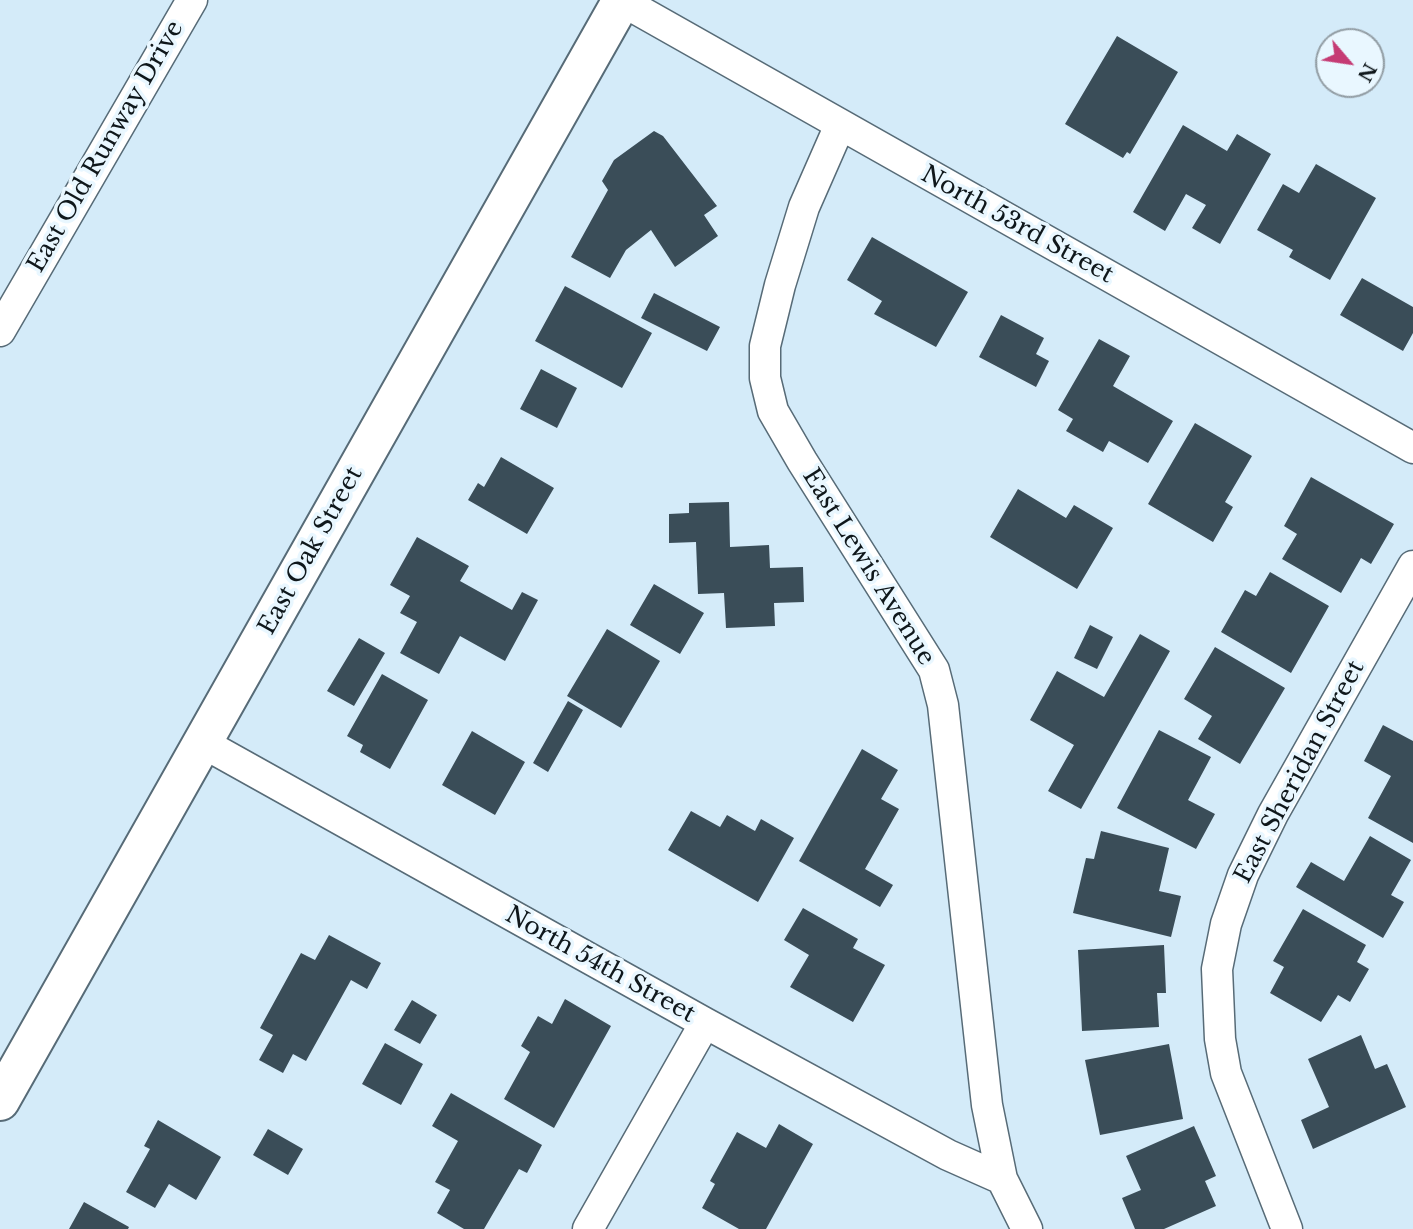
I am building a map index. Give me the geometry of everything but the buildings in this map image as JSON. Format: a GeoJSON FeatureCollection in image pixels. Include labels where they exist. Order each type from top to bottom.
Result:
{"type":"FeatureCollection","features":[{"type":"Feature","properties":{"kind":"street","name":"East Old Runway Drive"},"geometry":{"type":"LineString","coordinates":[[0,331],[192,0]]}},
{"type":"Feature","properties":{"kind":"street","name":"North 53rd Street"},"geometry":{"type":"LineString","coordinates":[[622,1],[1413,448]]}},
{"type":"Feature","properties":{"kind":"street","name":"East Oak Street"},"geometry":{"type":"LineString","coordinates":[[0,1101],[622,1]]}},
{"type":"Feature","properties":{"kind":"street","name":"East Lewis Avenue"},"geometry":{"type":"LineString","coordinates":[[840,125],[804,206],[780,285],[765,346],[765,378],[773,411],[934,670],[943,705],[987,1104],[1002,1179],[1027,1229]]}},
{"type":"Feature","properties":{"kind":"street","name":"East Sheridan Street"},"geometry":{"type":"LineString","coordinates":[[1287,1229],[1226,1073],[1220,1039],[1219,958],[1226,924],[1249,863],[1413,566]]}},
{"type":"Feature","properties":{"kind":"street","name":"North 54th Street"},"geometry":{"type":"LineString","coordinates":[[203,743],[705,1023],[948,1154],[1002,1179]]}},
{"type":"Feature","properties":{"kind":"street"},"geometry":{"type":"LineString","coordinates":[[588,1229],[705,1023]]}}]}
